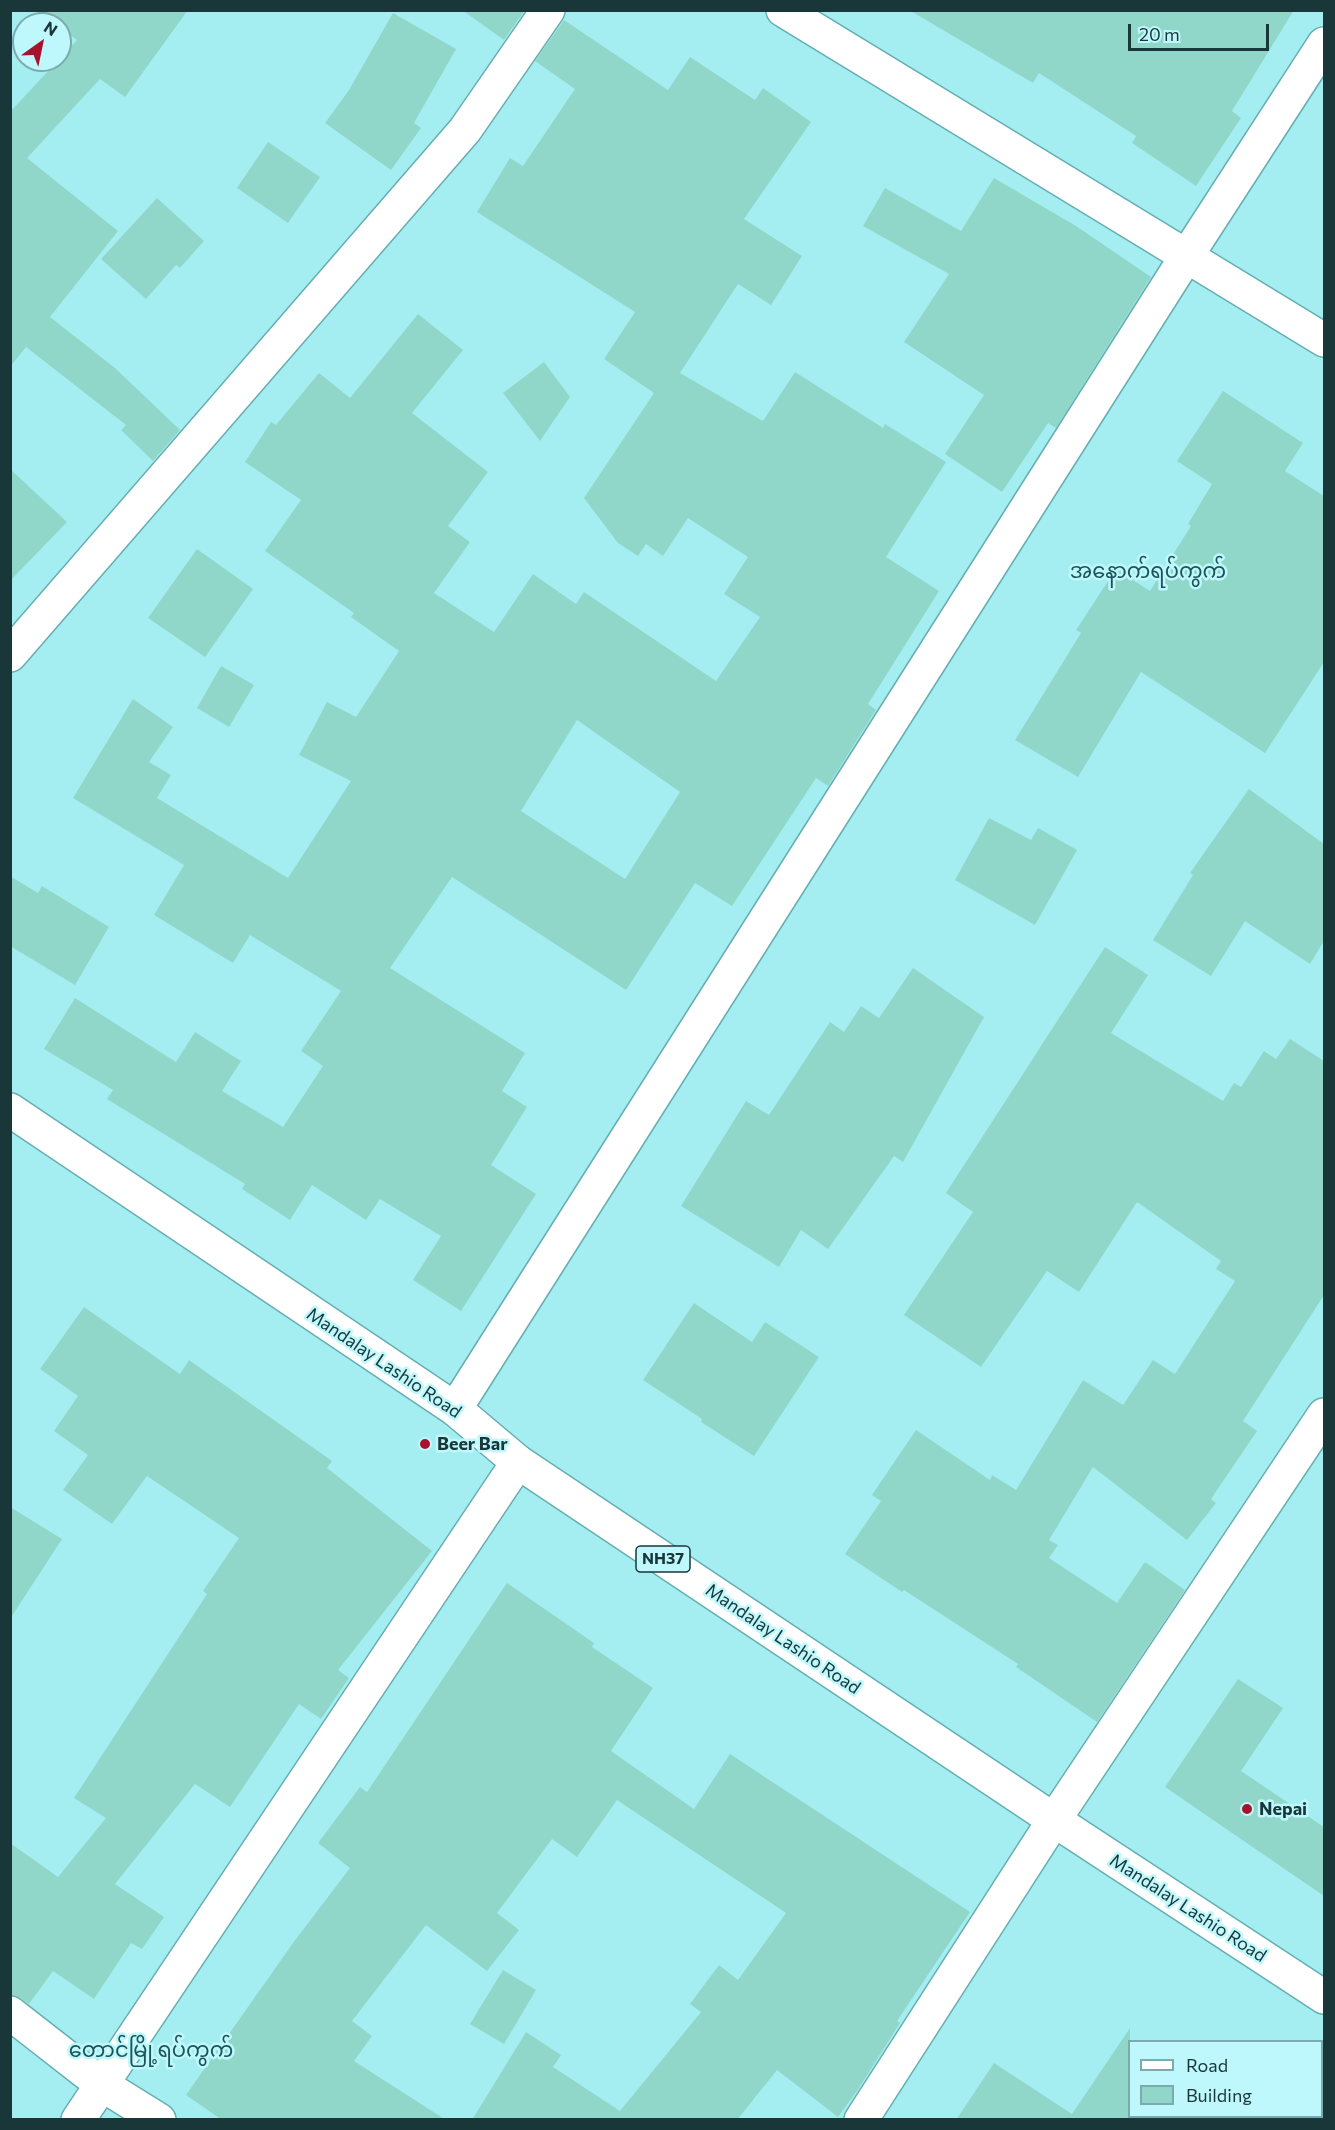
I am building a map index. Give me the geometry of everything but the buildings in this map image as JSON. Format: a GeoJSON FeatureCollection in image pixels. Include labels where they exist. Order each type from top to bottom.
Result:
{"type":"FeatureCollection","features":[{"type":"Feature","properties":{"kind":"main road"},"geometry":{"type":"LineString","coordinates":[[10,655],[465,129],[548,10]]}},
{"type":"Feature","properties":{"kind":"main road"},"geometry":{"type":"LineString","coordinates":[[783,10],[1324,340]]}},
{"type":"Feature","properties":{"kind":"main road"},"geometry":{"type":"LineString","coordinates":[[455,1409],[1186,257],[1324,44]]}},
{"type":"Feature","properties":{"kind":"main road","name":"Mandalay Lashio Road"},"geometry":{"type":"LineString","coordinates":[[10,1110],[455,1409],[518,1462],[1054,1820],[1324,1997]]}},
{"type":"Feature","properties":{"kind":"main road"},"geometry":{"type":"LineString","coordinates":[[861,2120],[1054,1820],[1324,1415]]}},
{"type":"Feature","properties":{"kind":"main road"},"geometry":{"type":"LineString","coordinates":[[78,2120],[518,1462]]}},
{"type":"Feature","properties":{"kind":"main road"},"geometry":{"type":"LineString","coordinates":[[10,2013],[101,2084],[159,2120]]}},
{"type":"Feature","properties":{"kind":"place","name":"Beer Bar"},"geometry":{"type":"Point","coordinates":[425,1444]}},
{"type":"Feature","properties":{"kind":"place","name":"Nepai"},"geometry":{"type":"Point","coordinates":[1247,1809]}},
{"type":"Feature","properties":{"kind":"district","name":"အနောက်ရပ်ကွက်"},"geometry":{"type":"Point","coordinates":[1148,571]}},
{"type":"Feature","properties":{"kind":"district","name":"တောင်မြို့ရပ်ကွက်"},"geometry":{"type":"Point","coordinates":[151,2050]}}]}
